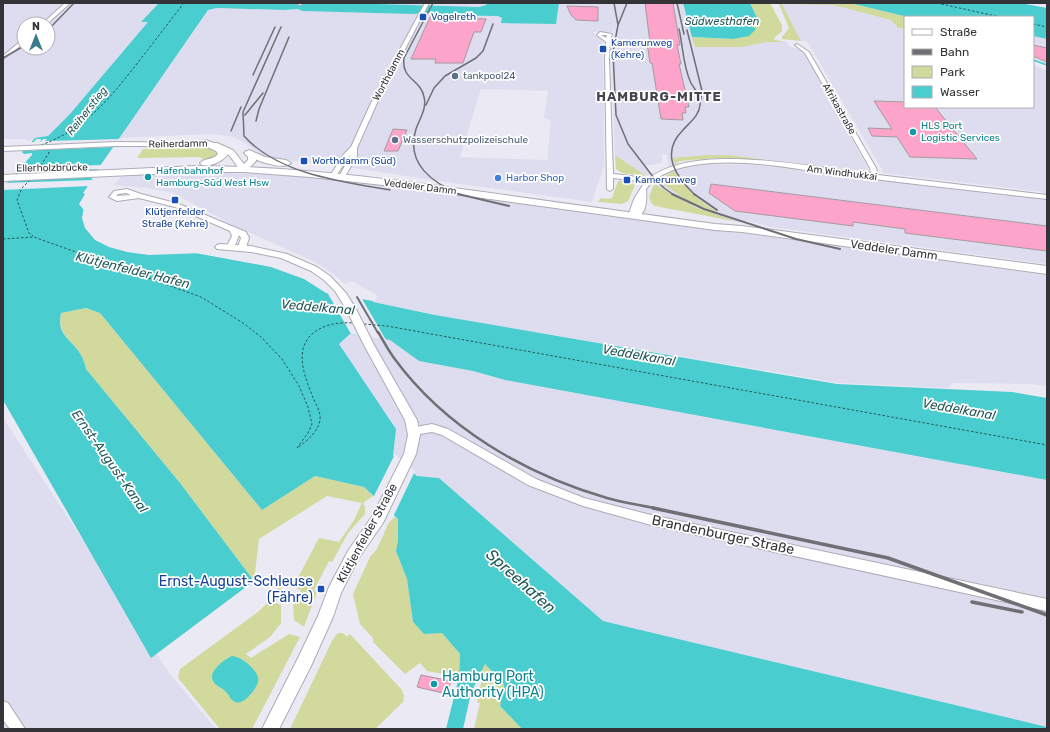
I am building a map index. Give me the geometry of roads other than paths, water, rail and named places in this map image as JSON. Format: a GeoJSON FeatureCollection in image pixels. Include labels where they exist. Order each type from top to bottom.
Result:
{"type":"FeatureCollection","features":[{"type":"Feature","properties":{"kind":"main road"},"geometry":{"type":"LineString","coordinates":[[205,164],[219,159],[223,154],[220,149],[206,143]]}},
{"type":"Feature","properties":{"kind":"main road"},"geometry":{"type":"LineString","coordinates":[[249,153],[267,161],[299,164],[324,169]]}},
{"type":"Feature","properties":{"kind":"main road","name":"Veddeler Damm"},"geometry":{"type":"LineString","coordinates":[[99,170],[205,164],[324,169],[339,174]]}},
{"type":"Feature","properties":{"kind":"main road","name":"Veddeler Damm"},"geometry":{"type":"LineString","coordinates":[[99,170],[196,169],[244,166],[339,174],[636,212],[716,227],[742,229],[1047,270]]}},
{"type":"Feature","properties":{"kind":"main road","name":"Ellerholzbrücke"},"geometry":{"type":"LineString","coordinates":[[4,172],[99,170]]}},
{"type":"Feature","properties":{"kind":"street"},"geometry":{"type":"LineString","coordinates":[[53,16],[68,3]]}},
{"type":"Feature","properties":{"kind":"street","name":"Worthdamm"},"geometry":{"type":"LineString","coordinates":[[339,174],[354,156],[354,148],[372,108],[426,4]]}},
{"type":"Feature","properties":{"kind":"street"},"geometry":{"type":"LineString","coordinates":[[608,42],[610,189]]}},
{"type":"Feature","properties":{"kind":"street","name":"Afrikastraße"},"geometry":{"type":"LineString","coordinates":[[797,45],[807,52],[873,168],[875,177]]}},
{"type":"Feature","properties":{"kind":"street"},"geometry":{"type":"LineString","coordinates":[[3,58],[16,47]]}},
{"type":"Feature","properties":{"kind":"street","name":"Reiherdamm"},"geometry":{"type":"LineString","coordinates":[[3,149],[206,143],[228,148],[244,166]]}},
{"type":"Feature","properties":{"kind":"street"},"geometry":{"type":"LineString","coordinates":[[244,166],[253,160],[249,153]]}},
{"type":"Feature","properties":{"kind":"street","name":"Am Windhukkai"},"geometry":{"type":"LineString","coordinates":[[645,185],[664,172],[677,167],[722,161],[759,163],[1047,197]]}},
{"type":"Feature","properties":{"kind":"street"},"geometry":{"type":"LineString","coordinates":[[610,176],[631,178],[645,185],[644,206],[636,212]]}},
{"type":"Feature","properties":{"kind":"street"},"geometry":{"type":"LineString","coordinates":[[139,196],[177,205],[241,233],[245,236],[242,247]]}},
{"type":"Feature","properties":{"kind":"street"},"geometry":{"type":"LineString","coordinates":[[231,246],[236,236],[233,230]]}},
{"type":"Feature","properties":{"kind":"street"},"geometry":{"type":"LineString","coordinates":[[220,247],[242,247],[273,253],[302,264],[324,276],[334,285],[341,294],[366,337],[410,420],[414,431]]}},
{"type":"Feature","properties":{"kind":"street","name":"Brandenburger Straße"},"geometry":{"type":"LineString","coordinates":[[414,431],[432,428],[445,432],[532,482],[591,504],[651,520],[1047,605]]}},
{"type":"Feature","properties":{"kind":"street","name":"Klütjenfelder Straße"},"geometry":{"type":"LineString","coordinates":[[270,729],[325,617],[334,592],[353,555],[384,508],[405,463],[413,442],[414,431]]}},
{"type":"Feature","properties":{"kind":"street"},"geometry":{"type":"LineString","coordinates":[[3,708],[18,729]]}},
{"type":"Feature","properties":{"kind":"water"},"geometry":{"type":"Polygon","coordinates":[[[157,3],[344,3],[479,7],[486,5],[487,3],[559,3],[556,24],[501,23],[502,18],[498,16],[432,15],[430,13],[413,14],[302,11],[298,9],[217,8],[208,10],[91,179],[93,179],[83,193],[85,194],[79,204],[87,214],[114,237],[133,244],[190,252],[271,267],[304,279],[326,293],[373,301],[435,315],[837,384],[1012,392],[1047,398],[1047,480],[505,380],[473,371],[419,361],[390,340],[350,334],[339,344],[396,429],[393,456],[417,476],[439,478],[603,621],[1047,727],[1047,729],[522,729],[500,706],[504,684],[485,664],[471,693],[463,729],[446,729],[459,677],[460,654],[442,633],[424,634],[413,622],[407,579],[396,551],[398,540],[398,519],[364,487],[315,476],[262,510],[100,313],[86,308],[61,313],[60,321],[63,333],[83,358],[86,369],[180,483],[254,581],[151,658],[3,400],[3,187],[32,155],[32,153],[24,154],[22,152],[35,138],[48,136],[70,114],[148,22],[141,22],[158,4],[157,3]]]}},
{"type":"Feature","properties":{"kind":"water","name":"Südwesthafen"},"geometry":{"type":"Polygon","coordinates":[[[683,3],[750,3],[760,24],[752,26],[756,29],[749,36],[733,39],[692,37],[683,3]]]}},
{"type":"Feature","properties":{"kind":"water"},"geometry":{"type":"Polygon","coordinates":[[[850,3],[1020,3],[1047,8],[1047,39],[1034,36],[1034,16],[904,16],[850,3]]]}},
{"type":"Feature","properties":{"kind":"water"},"geometry":{"type":"Polygon","coordinates":[[[232,656],[250,665],[258,678],[257,685],[252,692],[246,699],[238,703],[233,701],[224,690],[215,684],[212,677],[215,669],[232,656]]]}},
{"type":"Feature","properties":{"kind":"waterway"},"geometry":{"type":"LineString","coordinates":[[1034,60],[1047,65]]}},
{"type":"Feature","properties":{"kind":"railway"},"geometry":{"type":"LineString","coordinates":[[56,22],[74,3]]}},
{"type":"Feature","properties":{"kind":"railway"},"geometry":{"type":"LineString","coordinates":[[433,3],[404,58],[405,71],[419,86],[425,101],[423,113],[416,129],[414,152],[424,171],[441,185],[460,194]]}},
{"type":"Feature","properties":{"kind":"railway"},"geometry":{"type":"LineString","coordinates":[[614,3],[618,25]]}},
{"type":"Feature","properties":{"kind":"railway"},"geometry":{"type":"LineString","coordinates":[[618,25],[627,3]]}},
{"type":"Feature","properties":{"kind":"railway"},"geometry":{"type":"LineString","coordinates":[[677,3],[684,34]]}},
{"type":"Feature","properties":{"kind":"railway"},"geometry":{"type":"LineString","coordinates":[[426,105],[434,88],[445,76],[476,58],[483,51],[493,24]]}},
{"type":"Feature","properties":{"kind":"railway"},"geometry":{"type":"LineString","coordinates":[[618,25],[613,52],[616,115],[628,144],[654,178],[674,195]]}},
{"type":"Feature","properties":{"kind":"railway"},"geometry":{"type":"LineString","coordinates":[[253,75],[275,27]]}},
{"type":"Feature","properties":{"kind":"railway"},"geometry":{"type":"LineString","coordinates":[[281,27],[243,112],[244,136],[258,149],[292,168],[352,184],[390,190]]}},
{"type":"Feature","properties":{"kind":"railway"},"geometry":{"type":"LineString","coordinates":[[679,29],[686,70],[688,77],[699,96],[700,105],[696,116],[676,139],[672,147],[671,156],[676,172],[694,194]]}},
{"type":"Feature","properties":{"kind":"railway"},"geometry":{"type":"LineString","coordinates":[[687,30],[702,91],[701,99]]}},
{"type":"Feature","properties":{"kind":"railway"},"geometry":{"type":"LineString","coordinates":[[256,121],[259,109],[289,37]]}},
{"type":"Feature","properties":{"kind":"railway"},"geometry":{"type":"LineString","coordinates":[[3,58],[16,51]]}},
{"type":"Feature","properties":{"kind":"railway"},"geometry":{"type":"LineString","coordinates":[[245,115],[263,93]]}},
{"type":"Feature","properties":{"kind":"railway"},"geometry":{"type":"LineString","coordinates":[[231,131],[241,107]]}},
{"type":"Feature","properties":{"kind":"railway"},"geometry":{"type":"LineString","coordinates":[[460,194],[509,206]]}},
{"type":"Feature","properties":{"kind":"railway"},"geometry":{"type":"LineString","coordinates":[[694,194],[717,210]]}},
{"type":"Feature","properties":{"kind":"railway"},"geometry":{"type":"LineString","coordinates":[[674,195],[704,209],[796,239],[840,249]]}},
{"type":"Feature","properties":{"kind":"railway"},"geometry":{"type":"LineString","coordinates":[[357,297],[378,333]]}},
{"type":"Feature","properties":{"kind":"railway"},"geometry":{"type":"LineString","coordinates":[[378,332],[392,355],[414,383],[437,406],[462,427],[489,445],[517,462],[576,488],[613,500],[653,508]]}},
{"type":"Feature","properties":{"kind":"railway"},"geometry":{"type":"LineString","coordinates":[[653,508],[658,509]]}},
{"type":"Feature","properties":{"kind":"railway"},"geometry":{"type":"LineString","coordinates":[[653,508],[888,558],[1047,615]]}},
{"type":"Feature","properties":{"kind":"railway"},"geometry":{"type":"LineString","coordinates":[[972,602],[1022,612]]}},
{"type":"Feature","properties":{"kind":"place","name":"Vogelreth"},"geometry":{"type":"Point","coordinates":[423,17]}},
{"type":"Feature","properties":{"kind":"place","name":"Kamerunweg (Kehre)"},"geometry":{"type":"Point","coordinates":[603,49]}},
{"type":"Feature","properties":{"kind":"place","name":"tankpool24"},"geometry":{"type":"Point","coordinates":[455,76]}},
{"type":"Feature","properties":{"kind":"place","name":"HLS Port Logistic Services"},"geometry":{"type":"Point","coordinates":[913,132]}},
{"type":"Feature","properties":{"kind":"place","name":"Wasserschutzpolizeischule"},"geometry":{"type":"Point","coordinates":[395,140]}},
{"type":"Feature","properties":{"kind":"place","name":"Worthdamm (Süd)"},"geometry":{"type":"Point","coordinates":[304,161]}},
{"type":"Feature","properties":{"kind":"place","name":"Hafenbahnhof Hamburg-Süd West Hsw"},"geometry":{"type":"Point","coordinates":[148,177]}},
{"type":"Feature","properties":{"kind":"place","name":"Harbor Shop"},"geometry":{"type":"Point","coordinates":[498,178]}},
{"type":"Feature","properties":{"kind":"place","name":"Kamerunweg"},"geometry":{"type":"Point","coordinates":[627,180]}},
{"type":"Feature","properties":{"kind":"place","name":"Klütjenfelder Straße (Kehre)"},"geometry":{"type":"Point","coordinates":[175,200]}},
{"type":"Feature","properties":{"kind":"place","name":"Ernst-August-Schleuse (Fähre)"},"geometry":{"type":"Point","coordinates":[321,589]}},
{"type":"Feature","properties":{"kind":"place","name":"Hamburg Port Authority (HPA)"},"geometry":{"type":"Point","coordinates":[434,684]}},
{"type":"Feature","properties":{"kind":"district","name":"HAMBURG-MITTE"},"geometry":{"type":"Point","coordinates":[659,96]}},
{"type":"Feature","properties":{"kind":"water label","name":"Reiherstieg"},"geometry":{"type":"Point","coordinates":[87,111]}},
{"type":"Feature","properties":{"kind":"water label","name":"Klütjenfelder Hafen"},"geometry":{"type":"Point","coordinates":[133,270]}},
{"type":"Feature","properties":{"kind":"water label","name":"Veddelkanal"},"geometry":{"type":"Point","coordinates":[318,307]}},
{"type":"Feature","properties":{"kind":"water label","name":"Veddelkanal"},"geometry":{"type":"Point","coordinates":[639,355]}},
{"type":"Feature","properties":{"kind":"water label","name":"Veddelkanal"},"geometry":{"type":"Point","coordinates":[959,409]}},
{"type":"Feature","properties":{"kind":"water label","name":"Ernst-August-Kanal"},"geometry":{"type":"Point","coordinates":[110,461]}},
{"type":"Feature","properties":{"kind":"water label","name":"Spreehafen"},"geometry":{"type":"Point","coordinates":[521,581]}}]}
